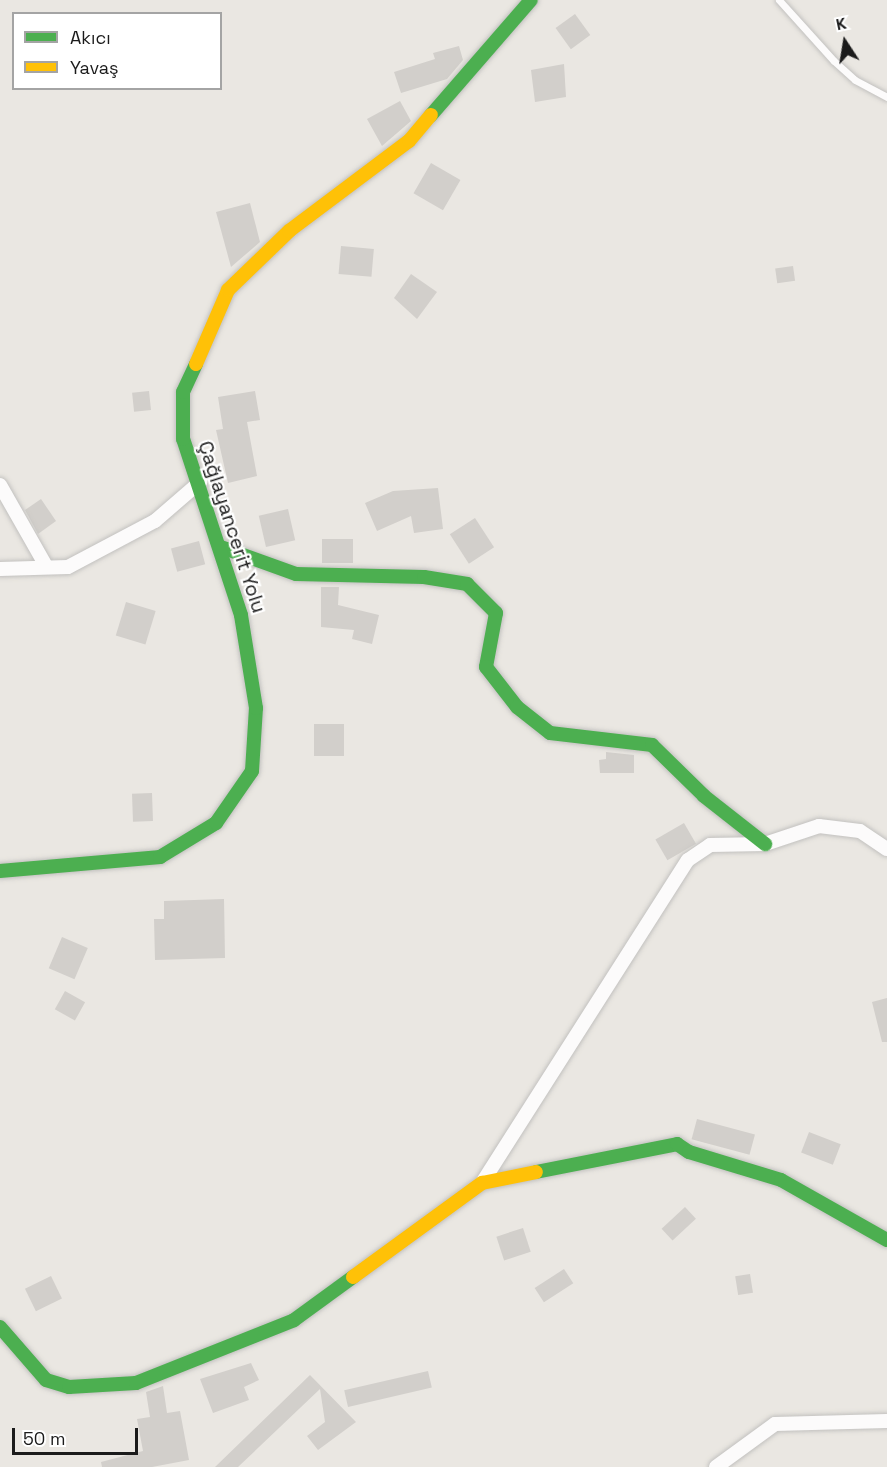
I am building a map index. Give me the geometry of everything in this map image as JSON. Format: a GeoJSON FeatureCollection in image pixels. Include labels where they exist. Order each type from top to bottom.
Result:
{"type":"FeatureCollection","features":[{"type":"Feature","properties":{"kind":"street","name":"Çağlayancerit Yolu"},"geometry":{"type":"LineString","coordinates":[[0,871],[160,858],[216,823],[252,771],[256,708],[242,615],[200,482],[183,440],[183,392],[228,290],[290,231],[409,141],[531,0]]}},
{"type":"Feature","properties":{"kind":"street"},"geometry":{"type":"LineString","coordinates":[[0,569],[68,567],[155,521],[200,482]]}},
{"type":"Feature","properties":{"kind":"street"},"geometry":{"type":"LineString","coordinates":[[0,485],[46,566]]}},
{"type":"Feature","properties":{"kind":"street"},"geometry":{"type":"LineString","coordinates":[[221,547],[296,574],[424,577],[467,584],[496,613],[486,667],[516,707],[550,733],[652,745],[704,796],[765,844]]}},
{"type":"Feature","properties":{"kind":"street"},"geometry":{"type":"LineString","coordinates":[[0,1327],[46,1380],[69,1387],[136,1383],[294,1320],[482,1183],[688,860],[710,845],[765,844],[819,826],[860,831],[887,849]]}},
{"type":"Feature","properties":{"kind":"street"},"geometry":{"type":"LineString","coordinates":[[482,1183],[619,1152],[677,1144],[689,1152],[781,1180],[887,1240]]}},
{"type":"Feature","properties":{"kind":"street"},"geometry":{"type":"LineString","coordinates":[[716,1467],[775,1424],[887,1421]]}},
{"type":"Feature","properties":{"kind":"lane"},"geometry":{"type":"LineString","coordinates":[[779,0],[848,74],[887,96]]}},
{"type":"Feature","properties":{"kind":"building"},"geometry":{"type":"Polygon","coordinates":[[[575,14],[590,35],[571,49],[556,28],[575,14]]]}},
{"type":"Feature","properties":{"kind":"building"},"geometry":{"type":"Polygon","coordinates":[[[459,46],[463,60],[447,79],[401,93],[394,72],[435,59],[433,53],[459,46]]]}},
{"type":"Feature","properties":{"kind":"building"},"geometry":{"type":"Polygon","coordinates":[[[564,64],[566,97],[535,102],[531,70],[564,64]]]}},
{"type":"Feature","properties":{"kind":"building"},"geometry":{"type":"Polygon","coordinates":[[[400,101],[411,121],[382,146],[367,119],[400,101]]]}},
{"type":"Feature","properties":{"kind":"building"},"geometry":{"type":"Polygon","coordinates":[[[431,163],[460,180],[443,210],[414,193],[431,163]]]}},
{"type":"Feature","properties":{"kind":"building"},"geometry":{"type":"Polygon","coordinates":[[[250,203],[260,242],[231,267],[216,212],[250,203]]]}},
{"type":"Feature","properties":{"kind":"building"},"geometry":{"type":"Polygon","coordinates":[[[341,246],[374,249],[371,277],[339,274],[341,246]]]}},
{"type":"Feature","properties":{"kind":"building"},"geometry":{"type":"Polygon","coordinates":[[[793,266],[795,281],[777,283],[775,269],[793,266]]]}},
{"type":"Feature","properties":{"kind":"building"},"geometry":{"type":"Polygon","coordinates":[[[411,274],[437,292],[417,319],[394,298],[411,274]]]}},
{"type":"Feature","properties":{"kind":"building"},"geometry":{"type":"Polygon","coordinates":[[[149,391],[151,410],[134,412],[132,393],[149,391]]]}},
{"type":"Feature","properties":{"kind":"building"},"geometry":{"type":"Polygon","coordinates":[[[255,391],[260,420],[247,422],[257,476],[228,483],[216,430],[223,429],[218,397],[255,391]]]}},
{"type":"Feature","properties":{"kind":"building"},"geometry":{"type":"Polygon","coordinates":[[[438,488],[443,529],[414,533],[411,516],[377,531],[365,503],[393,491],[438,488]]]}},
{"type":"Feature","properties":{"kind":"building"},"geometry":{"type":"Polygon","coordinates":[[[41,499],[56,521],[38,534],[25,510],[41,499]]]}},
{"type":"Feature","properties":{"kind":"building"},"geometry":{"type":"Polygon","coordinates":[[[288,509],[295,540],[266,547],[259,516],[288,509]]]}},
{"type":"Feature","properties":{"kind":"building"},"geometry":{"type":"Polygon","coordinates":[[[475,518],[494,547],[469,564],[450,534],[475,518]]]}},
{"type":"Feature","properties":{"kind":"building"},"geometry":{"type":"Polygon","coordinates":[[[322,539],[353,539],[353,563],[322,563],[322,539]]]}},
{"type":"Feature","properties":{"kind":"building"},"geometry":{"type":"Polygon","coordinates":[[[199,541],[205,564],[177,572],[171,549],[199,541]]]}},
{"type":"Feature","properties":{"kind":"building"},"geometry":{"type":"Polygon","coordinates":[[[321,587],[339,587],[338,605],[379,615],[372,644],[352,639],[354,630],[321,627],[321,587]]]}},
{"type":"Feature","properties":{"kind":"building"},"geometry":{"type":"Polygon","coordinates":[[[126,602],[156,611],[145,645],[116,635],[126,602]]]}},
{"type":"Feature","properties":{"kind":"building"},"geometry":{"type":"Polygon","coordinates":[[[314,724],[344,724],[344,756],[314,756],[314,724]]]}},
{"type":"Feature","properties":{"kind":"building"},"geometry":{"type":"Polygon","coordinates":[[[606,752],[634,755],[634,773],[600,773],[599,760],[606,759],[606,752]]]}},
{"type":"Feature","properties":{"kind":"building"},"geometry":{"type":"Polygon","coordinates":[[[152,793],[153,821],[133,822],[132,794],[152,793]]]}},
{"type":"Feature","properties":{"kind":"building"},"geometry":{"type":"Polygon","coordinates":[[[684,823],[696,844],[667,860],[655,840],[684,823]]]}},
{"type":"Feature","properties":{"kind":"building"},"geometry":{"type":"Polygon","coordinates":[[[224,899],[225,958],[155,960],[154,919],[164,919],[164,901],[224,899]]]}},
{"type":"Feature","properties":{"kind":"building"},"geometry":{"type":"Polygon","coordinates":[[[62,937],[88,948],[74,979],[49,968],[62,937]]]}},
{"type":"Feature","properties":{"kind":"building"},"geometry":{"type":"Polygon","coordinates":[[[65,991],[85,1002],[75,1021],[55,1009],[65,991]]]}},
{"type":"Feature","properties":{"kind":"building"},"geometry":{"type":"Polygon","coordinates":[[[887,998],[887,1042],[882,1042],[872,1002],[887,998]]]}},
{"type":"Feature","properties":{"kind":"building"},"geometry":{"type":"Polygon","coordinates":[[[697,1119],[755,1135],[750,1155],[692,1139],[697,1119]]]}},
{"type":"Feature","properties":{"kind":"building"},"geometry":{"type":"Polygon","coordinates":[[[809,1132],[841,1144],[833,1165],[801,1153],[809,1132]]]}},
{"type":"Feature","properties":{"kind":"building"},"geometry":{"type":"Polygon","coordinates":[[[685,1207],[696,1219],[673,1241],[662,1229],[685,1207]]]}},
{"type":"Feature","properties":{"kind":"building"},"geometry":{"type":"Polygon","coordinates":[[[523,1228],[531,1252],[504,1260],[496,1237],[523,1228]]]}},
{"type":"Feature","properties":{"kind":"building"},"geometry":{"type":"Polygon","coordinates":[[[564,1269],[573,1283],[544,1302],[535,1288],[564,1269]]]}},
{"type":"Feature","properties":{"kind":"building"},"geometry":{"type":"Polygon","coordinates":[[[750,1274],[753,1293],[738,1295],[735,1276],[750,1274]]]}},
{"type":"Feature","properties":{"kind":"building"},"geometry":{"type":"Polygon","coordinates":[[[51,1276],[62,1298],[36,1311],[25,1289],[51,1276]]]}},
{"type":"Feature","properties":{"kind":"building"},"geometry":{"type":"Polygon","coordinates":[[[251,1363],[259,1380],[244,1387],[249,1400],[213,1413],[200,1379],[251,1363]]]}},
{"type":"Feature","properties":{"kind":"building"},"geometry":{"type":"Polygon","coordinates":[[[428,1371],[432,1388],[348,1407],[344,1390],[428,1371]]]}},
{"type":"Feature","properties":{"kind":"building"},"geometry":{"type":"Polygon","coordinates":[[[310,1375],[356,1422],[318,1450],[307,1436],[325,1422],[320,1389],[238,1467],[215,1467],[310,1375]]]}},
{"type":"Feature","properties":{"kind":"building"},"geometry":{"type":"Polygon","coordinates":[[[163,1386],[167,1413],[180,1411],[189,1460],[152,1467],[102,1467],[101,1462],[143,1451],[137,1419],[150,1417],[146,1392],[163,1386]]]}},
{"type":"Feature","properties":{"kind":"traffic: fast"},"geometry":{"type":"LineString","coordinates":[[431,115],[531,0]]}},
{"type":"Feature","properties":{"kind":"traffic: fast"},"geometry":{"type":"LineString","coordinates":[[0,871],[160,857],[216,823],[252,771],[256,708],[241,615],[183,439],[183,392],[196,364]]}},
{"type":"Feature","properties":{"kind":"traffic: fast"},"geometry":{"type":"LineString","coordinates":[[221,547],[296,574],[424,577],[467,584],[496,613],[486,667],[517,707],[550,733],[652,745],[704,796],[765,844]]}},
{"type":"Feature","properties":{"kind":"traffic: fast"},"geometry":{"type":"LineString","coordinates":[[536,1172],[677,1144],[689,1152],[781,1180],[887,1240]]}},
{"type":"Feature","properties":{"kind":"traffic: fast"},"geometry":{"type":"LineString","coordinates":[[0,1327],[46,1380],[69,1387],[136,1383],[294,1320],[353,1277]]}},
{"type":"Feature","properties":{"kind":"traffic: slow"},"geometry":{"type":"LineString","coordinates":[[196,364],[228,290],[289,231],[409,141],[431,115]]}},
{"type":"Feature","properties":{"kind":"traffic: slow"},"geometry":{"type":"LineString","coordinates":[[353,1277],[482,1183],[536,1172]]}}]}
